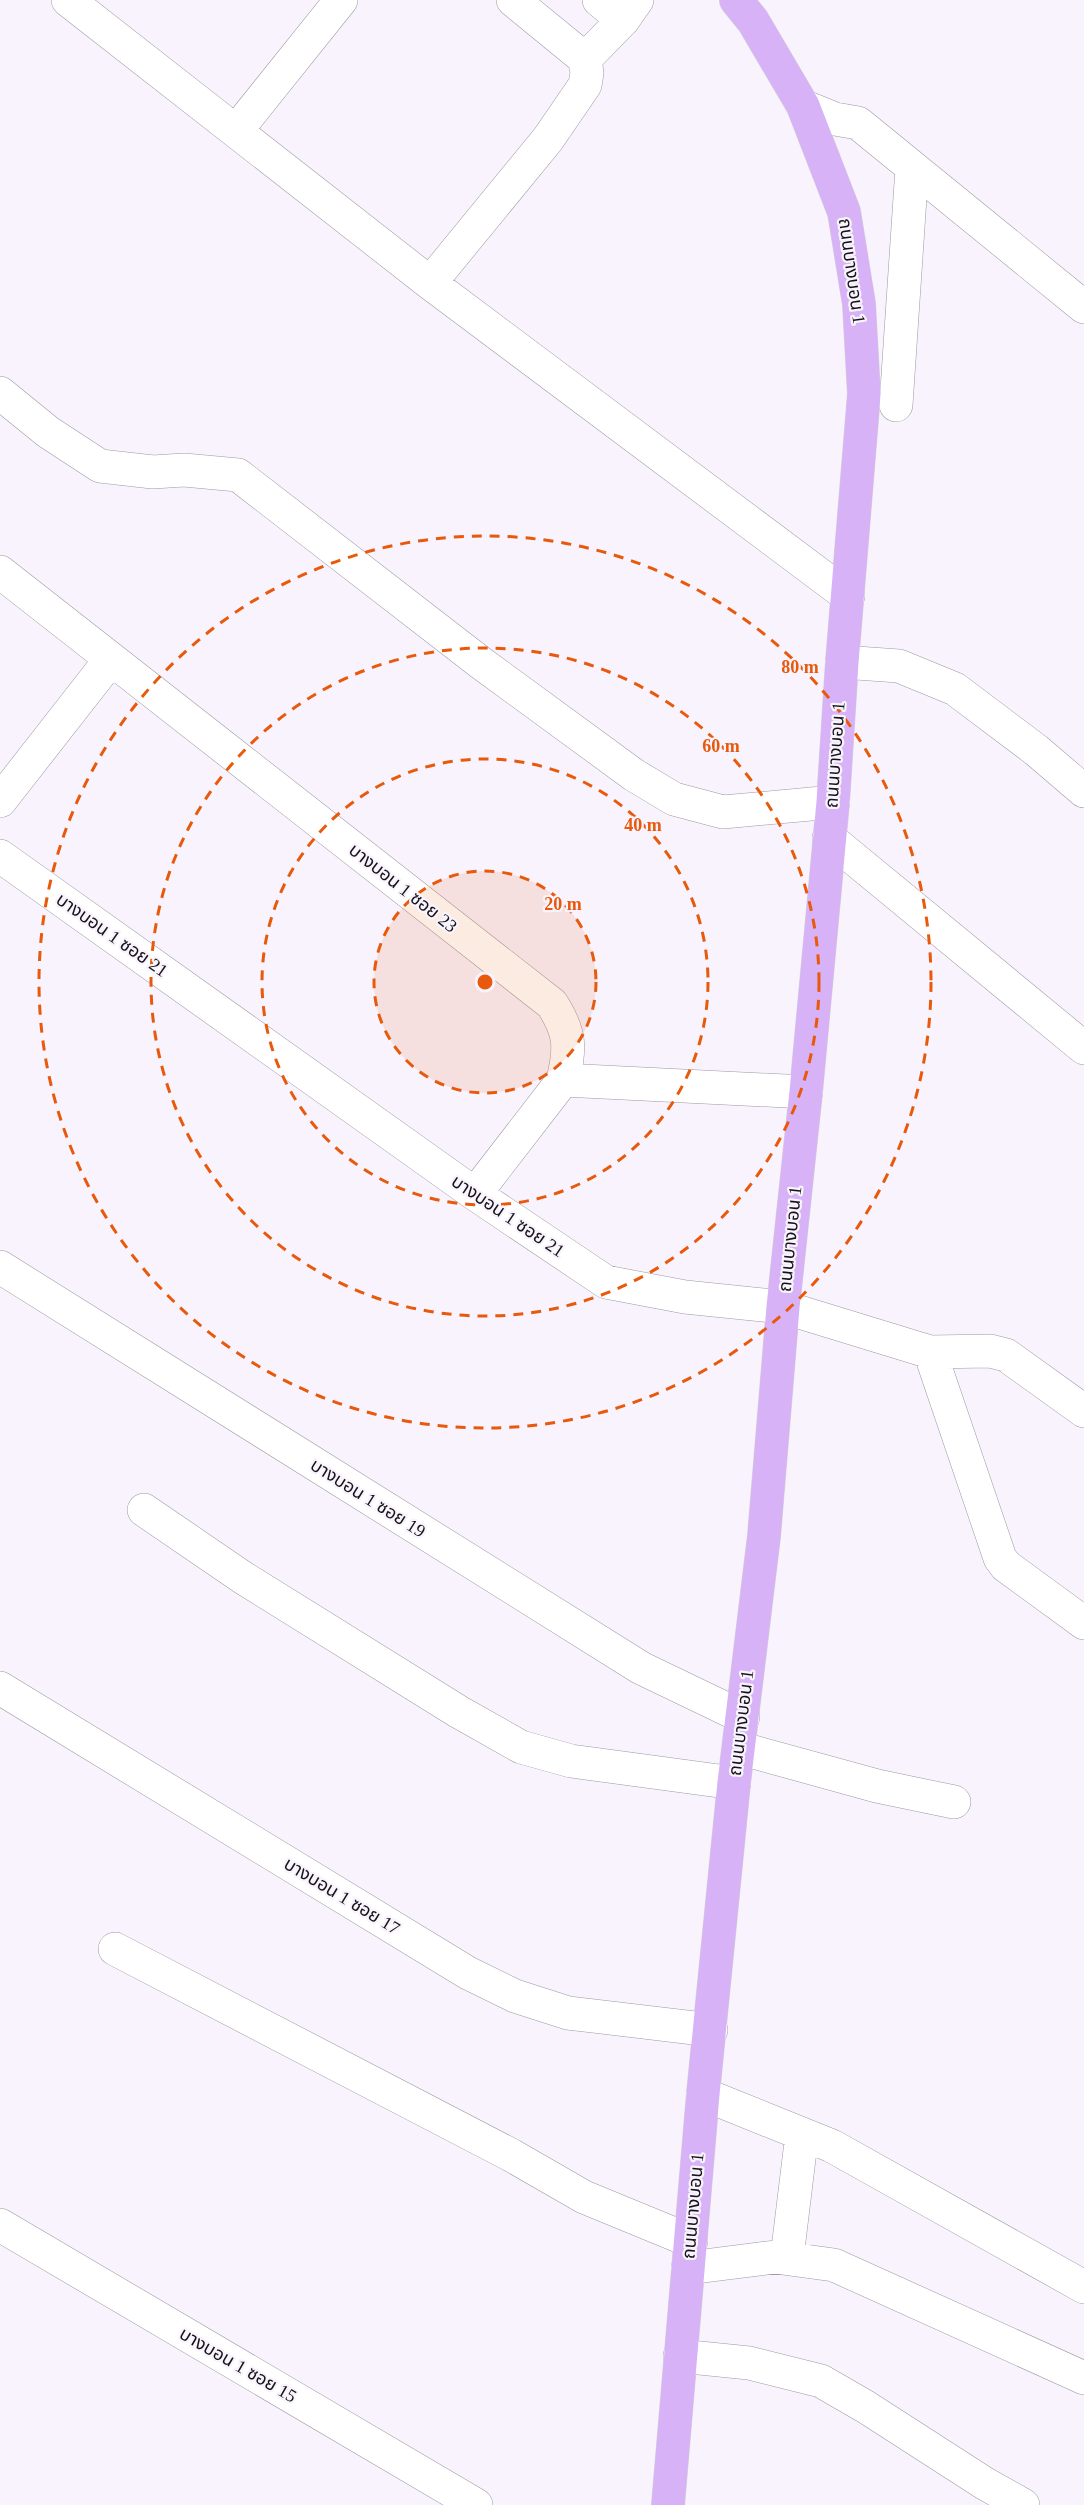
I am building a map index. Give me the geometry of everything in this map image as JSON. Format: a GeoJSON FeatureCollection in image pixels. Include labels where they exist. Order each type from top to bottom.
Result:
{"type":"FeatureCollection","features":[{"type":"Feature","properties":{"kind":"main road","name":"ถนนบางบอน 1"},"geometry":{"type":"LineString","coordinates":[[668,2505],[703,2094],[734,1783],[764,1536],[783,1307],[833,802],[864,394],[859,303],[844,212],[803,106],[753,21],[736,0]]}},
{"type":"Feature","properties":{"kind":"street"},"geometry":{"type":"LineString","coordinates":[[68,0],[430,283],[848,597]]}},
{"type":"Feature","properties":{"kind":"street"},"geometry":{"type":"LineString","coordinates":[[236,131],[341,0]]}},
{"type":"Feature","properties":{"kind":"street"},"geometry":{"type":"LineString","coordinates":[[513,0],[585,59]]}},
{"type":"Feature","properties":{"kind":"street"},"geometry":{"type":"LineString","coordinates":[[430,283],[548,139],[585,85],[587,73],[585,59],[619,7]]}},
{"type":"Feature","properties":{"kind":"street"},"geometry":{"type":"LineString","coordinates":[[803,106],[835,119],[858,123],[1084,308]]}},
{"type":"Feature","properties":{"kind":"street"},"geometry":{"type":"LineString","coordinates":[[896,405],[912,168]]}},
{"type":"Feature","properties":{"kind":"street"},"geometry":{"type":"LineString","coordinates":[[0,393],[48,432],[100,466],[153,472],[184,470],[238,475],[481,663],[634,775],[674,799],[723,812],[833,802]]}},
{"type":"Feature","properties":{"kind":"street","name":"บางบอน 1 ซอย 23"},"geometry":{"type":"LineString","coordinates":[[0,572],[552,1004],[568,1038],[563,1080]]}},
{"type":"Feature","properties":{"kind":"street"},"geometry":{"type":"LineString","coordinates":[[0,801],[111,659]]}},
{"type":"Feature","properties":{"kind":"street"},"geometry":{"type":"LineString","coordinates":[[842,662],[899,666],[955,689],[1036,750],[1084,791]]}},
{"type":"Feature","properties":{"kind":"street"},"geometry":{"type":"LineString","coordinates":[[828,838],[1084,1048]]}},
{"type":"Feature","properties":{"kind":"street","name":"บางบอน 1 ซอย 21"},"geometry":{"type":"LineString","coordinates":[[0,855],[475,1194],[606,1282],[685,1297],[783,1307],[930,1352],[990,1351],[1006,1355],[1084,1411]]}},
{"type":"Feature","properties":{"kind":"street"},"geometry":{"type":"LineString","coordinates":[[475,1194],[563,1080],[806,1092]]}},
{"type":"Feature","properties":{"kind":"street","name":"บางบอน 1 ซอย 19"},"geometry":{"type":"LineString","coordinates":[[0,1267],[741,1733],[877,1786],[954,1802]]}},
{"type":"Feature","properties":{"kind":"street"},"geometry":{"type":"LineString","coordinates":[[930,1352],[1000,1558],[1006,1566],[1084,1623]]}},
{"type":"Feature","properties":{"kind":"street"},"geometry":{"type":"LineString","coordinates":[[144,1510],[242,1577],[459,1712],[521,1747],[571,1761],[734,1783]]}},
{"type":"Feature","properties":{"kind":"street","name":"บางบอน 1 ซอย 17"},"geometry":{"type":"LineString","coordinates":[[0,1688],[468,1973],[515,1996],[568,2013],[711,2030]]}},
{"type":"Feature","properties":{"kind":"street"},"geometry":{"type":"LineString","coordinates":[[115,1949],[512,2155],[689,2254],[787,2257],[834,2265],[1084,2378]]}},
{"type":"Feature","properties":{"kind":"street"},"geometry":{"type":"LineString","coordinates":[[703,2094],[832,2146],[1084,2287]]}},
{"type":"Feature","properties":{"kind":"street"},"geometry":{"type":"LineString","coordinates":[[787,2257],[802,2133]]}},
{"type":"Feature","properties":{"kind":"street","name":"บางบอน 1 ซอย 15"},"geometry":{"type":"LineString","coordinates":[[0,2225],[476,2505]]}},
{"type":"Feature","properties":{"kind":"street"},"geometry":{"type":"LineString","coordinates":[[680,2356],[749,2363],[820,2381],[1023,2505]]}}]}
